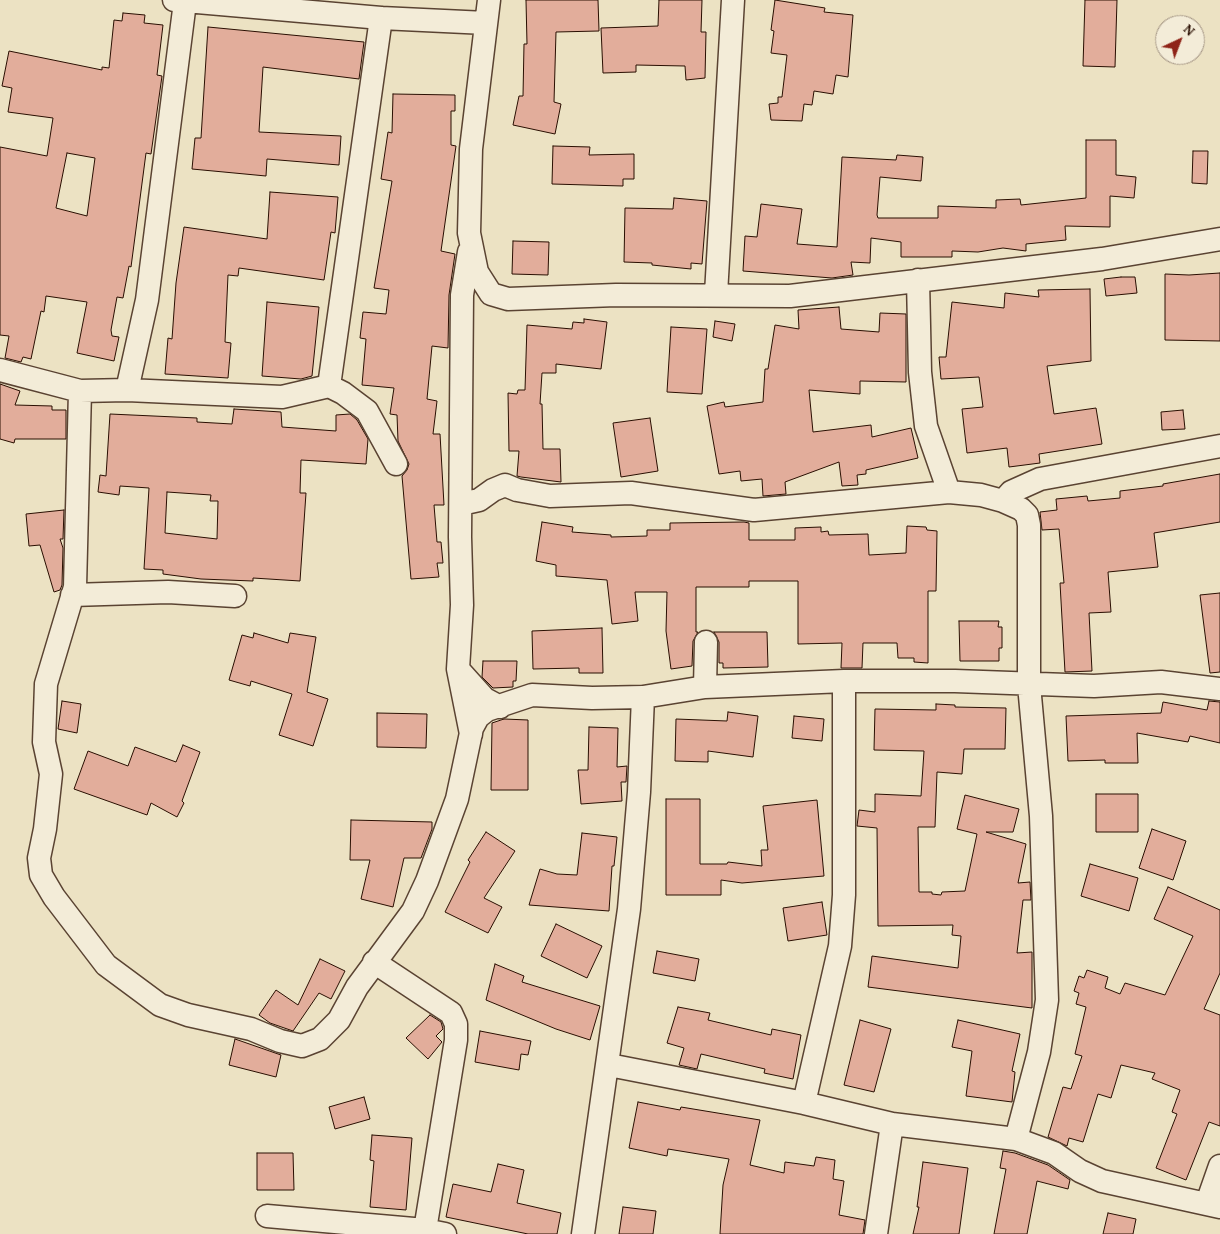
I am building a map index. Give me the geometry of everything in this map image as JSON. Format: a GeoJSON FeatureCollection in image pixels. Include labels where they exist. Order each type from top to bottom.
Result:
{"type":"FeatureCollection","features":[{"type":"Feature","properties":{"kind":"street"},"geometry":{"type":"LineString","coordinates":[[489,0],[471,149],[469,232],[476,272],[491,294],[508,299],[716,294],[790,296],[1102,259],[1220,239]]}},
{"type":"Feature","properties":{"kind":"street"},"geometry":{"type":"LineString","coordinates":[[716,294],[733,0]]}},
{"type":"Feature","properties":{"kind":"street"},"geometry":{"type":"LineString","coordinates":[[127,390],[147,300],[179,1],[381,18],[486,23]]}},
{"type":"Feature","properties":{"kind":"street"},"geometry":{"type":"LineString","coordinates":[[329,386],[381,18]]}},
{"type":"Feature","properties":{"kind":"street"},"geometry":{"type":"LineString","coordinates":[[470,241],[462,295],[462,605],[458,669],[471,734]]}},
{"type":"Feature","properties":{"kind":"street"},"geometry":{"type":"LineString","coordinates":[[918,280],[920,372],[926,426],[949,492]]}},
{"type":"Feature","properties":{"kind":"street"},"geometry":{"type":"LineString","coordinates":[[0,370],[80,391],[127,390],[282,397],[329,386],[343,392],[367,412],[396,464]]}},
{"type":"Feature","properties":{"kind":"street"},"geometry":{"type":"LineString","coordinates":[[80,391],[75,587],[46,684],[44,742],[51,774],[45,829],[39,858],[41,875],[54,897],[106,965],[160,1006],[188,1015],[251,1029],[280,1042],[302,1046],[320,1038],[340,1020],[357,987],[413,911],[428,881],[457,799],[471,734],[478,717],[487,710],[532,695],[592,698],[643,697],[705,687],[844,681],[955,681],[1094,686],[1161,682],[1220,690]]}},
{"type":"Feature","properties":{"kind":"street"},"geometry":{"type":"LineString","coordinates":[[1003,501],[1011,492],[1040,479],[1220,446]]}},
{"type":"Feature","properties":{"kind":"street"},"geometry":{"type":"LineString","coordinates":[[461,500],[470,502],[479,500],[493,490],[505,485],[517,490],[550,496],[631,493],[754,510],[949,492],[981,495],[1003,501],[1021,509],[1027,515],[1029,525],[1029,685],[1041,816],[1047,1000],[1039,1052],[1016,1139]]}},
{"type":"Feature","properties":{"kind":"street"},"geometry":{"type":"LineString","coordinates":[[72,595],[168,592],[235,596]]}},
{"type":"Feature","properties":{"kind":"street"},"geometry":{"type":"LineString","coordinates":[[705,687],[706,642]]}},
{"type":"Feature","properties":{"kind":"street"},"geometry":{"type":"LineString","coordinates":[[458,669],[485,699],[500,707]]}},
{"type":"Feature","properties":{"kind":"street"},"geometry":{"type":"LineString","coordinates":[[804,1103],[840,946],[844,895],[844,681]]}},
{"type":"Feature","properties":{"kind":"street"},"geometry":{"type":"LineString","coordinates":[[583,1234],[609,1064],[629,909],[639,792],[643,697]]}},
{"type":"Feature","properties":{"kind":"street"},"geometry":{"type":"LineString","coordinates":[[266,1216],[435,1232],[456,1040],[456,1024],[451,1013],[374,962]]}},
{"type":"Feature","properties":{"kind":"street"},"geometry":{"type":"LineString","coordinates":[[609,1064],[804,1103],[892,1124],[1016,1139],[1054,1153],[1080,1171],[1102,1180],[1213,1205],[1220,1166]]}},
{"type":"Feature","properties":{"kind":"street"},"geometry":{"type":"LineString","coordinates":[[876,1234],[892,1124]]}},
{"type":"Feature","properties":{"kind":"building"},"geometry":{"type":"Polygon","coordinates":[[[526,0],[598,0],[599,31],[556,32],[554,102],[561,104],[555,134],[513,125],[519,96],[523,96],[524,44],[527,44],[526,0]]]}},
{"type":"Feature","properties":{"kind":"building"},"geometry":{"type":"Polygon","coordinates":[[[659,0],[702,0],[701,32],[706,32],[705,78],[686,80],[685,66],[636,65],[636,72],[603,73],[601,28],[658,26],[659,0]]]}},
{"type":"Feature","properties":{"kind":"building"},"geometry":{"type":"Polygon","coordinates":[[[775,0],[825,8],[824,12],[853,15],[848,77],[836,75],[833,94],[814,91],[812,105],[804,104],[802,121],[771,120],[769,104],[778,103],[778,97],[782,97],[787,55],[771,53],[774,31],[771,30],[775,0]]]}},
{"type":"Feature","properties":{"kind":"building"},"geometry":{"type":"Polygon","coordinates":[[[1085,0],[1117,0],[1115,67],[1083,66],[1085,0]]]}},
{"type":"Feature","properties":{"kind":"building"},"geometry":{"type":"Polygon","coordinates":[[[123,13],[145,15],[144,23],[163,25],[157,75],[162,76],[151,154],[146,153],[131,267],[129,266],[123,298],[117,297],[111,330],[112,336],[119,337],[114,361],[77,353],[87,302],[46,296],[44,312],[41,311],[31,359],[23,357],[21,362],[5,358],[9,336],[0,335],[0,147],[47,156],[53,118],[8,112],[12,88],[2,86],[9,51],[102,70],[102,67],[109,68],[114,20],[122,21],[123,13]],[[67,153],[56,208],[87,216],[95,158],[67,153]]]}},
{"type":"Feature","properties":{"kind":"building"},"geometry":{"type":"Polygon","coordinates":[[[208,27],[364,42],[359,79],[263,67],[259,132],[341,136],[339,165],[267,159],[266,176],[192,169],[195,138],[201,138],[208,27]]]}},
{"type":"Feature","properties":{"kind":"building"},"geometry":{"type":"Polygon","coordinates":[[[393,94],[455,95],[455,111],[451,111],[451,145],[456,146],[441,251],[455,254],[449,295],[448,348],[432,346],[427,399],[437,401],[433,434],[440,434],[444,505],[434,505],[437,542],[441,542],[443,563],[437,563],[439,577],[411,579],[402,476],[409,464],[398,441],[397,415],[390,414],[394,388],[362,385],[366,339],[360,338],[363,312],[386,314],[389,290],[374,288],[392,181],[381,179],[388,132],[392,133],[393,94]]]}},
{"type":"Feature","properties":{"kind":"building"},"geometry":{"type":"Polygon","coordinates":[[[1086,140],[1116,140],[1116,175],[1136,177],[1134,198],[1110,196],[1110,227],[1065,226],[1066,240],[1026,244],[1026,251],[1003,248],[978,252],[952,251],[952,257],[901,257],[901,242],[871,238],[870,263],[851,262],[853,275],[832,278],[743,271],[745,236],[757,237],[761,204],[802,209],[797,244],[837,247],[842,157],[896,160],[897,155],[923,157],[921,181],[880,177],[877,215],[878,218],[938,218],[938,206],[996,208],[996,200],[1020,199],[1021,205],[1086,198],[1086,140]]]}},
{"type":"Feature","properties":{"kind":"building"},"geometry":{"type":"Polygon","coordinates":[[[553,146],[590,147],[589,155],[634,154],[634,179],[623,179],[623,186],[552,184],[553,146]]]}},
{"type":"Feature","properties":{"kind":"building"},"geometry":{"type":"Polygon","coordinates":[[[1193,151],[1208,151],[1207,184],[1192,183],[1193,151]]]}},
{"type":"Feature","properties":{"kind":"building"},"geometry":{"type":"Polygon","coordinates":[[[270,192],[338,197],[335,233],[331,232],[324,280],[239,268],[238,276],[228,275],[225,342],[231,343],[228,378],[165,374],[168,338],[172,339],[176,283],[184,227],[267,239],[270,192]]]}},
{"type":"Feature","properties":{"kind":"building"},"geometry":{"type":"Polygon","coordinates":[[[674,198],[707,201],[702,264],[691,263],[691,269],[652,265],[652,263],[624,262],[625,208],[673,209],[674,198]]]}},
{"type":"Feature","properties":{"kind":"building"},"geometry":{"type":"Polygon","coordinates":[[[513,241],[549,242],[548,275],[512,274],[513,241]]]}},
{"type":"Feature","properties":{"kind":"building"},"geometry":{"type":"Polygon","coordinates":[[[1220,273],[1220,341],[1165,340],[1165,274],[1220,273]]]}},
{"type":"Feature","properties":{"kind":"building"},"geometry":{"type":"Polygon","coordinates":[[[1135,277],[1137,293],[1106,296],[1104,279],[1135,277]]]}},
{"type":"Feature","properties":{"kind":"building"},"geometry":{"type":"Polygon","coordinates":[[[1090,289],[1091,361],[1047,366],[1054,414],[1096,408],[1102,444],[1039,454],[1040,463],[1009,467],[1007,448],[967,453],[962,409],[983,407],[979,377],[941,379],[939,357],[946,357],[952,302],[1004,308],[1005,293],[1039,297],[1038,290],[1090,289]]]}},
{"type":"Feature","properties":{"kind":"building"},"geometry":{"type":"Polygon","coordinates":[[[267,302],[319,307],[312,376],[301,379],[262,376],[267,302]]]}},
{"type":"Feature","properties":{"kind":"building"},"geometry":{"type":"Polygon","coordinates":[[[839,307],[841,329],[879,332],[880,313],[906,314],[906,382],[860,381],[860,394],[809,390],[813,432],[871,425],[872,437],[911,428],[918,458],[866,470],[866,474],[857,475],[858,485],[842,486],[839,462],[785,482],[786,494],[763,496],[762,479],[741,481],[740,471],[719,474],[707,406],[724,402],[725,407],[763,402],[765,369],[768,369],[775,325],[799,329],[798,310],[839,307]]]}},
{"type":"Feature","properties":{"kind":"building"},"geometry":{"type":"Polygon","coordinates":[[[584,319],[607,322],[601,369],[556,364],[556,373],[542,373],[540,404],[542,404],[543,449],[560,449],[561,482],[517,476],[519,451],[509,451],[508,393],[517,394],[518,390],[525,390],[527,325],[572,329],[573,322],[584,323],[584,319]]]}},
{"type":"Feature","properties":{"kind":"building"},"geometry":{"type":"Polygon","coordinates":[[[715,321],[735,324],[732,341],[713,337],[715,321]]]}},
{"type":"Feature","properties":{"kind":"building"},"geometry":{"type":"Polygon","coordinates":[[[671,327],[707,329],[702,394],[667,392],[671,327]]]}},
{"type":"Feature","properties":{"kind":"building"},"geometry":{"type":"Polygon","coordinates":[[[0,384],[20,391],[15,405],[52,406],[52,410],[66,410],[66,439],[15,439],[14,443],[0,439],[0,384]]]}},
{"type":"Feature","properties":{"kind":"building"},"geometry":{"type":"Polygon","coordinates":[[[234,409],[281,412],[282,427],[336,431],[336,415],[350,414],[357,420],[368,439],[366,464],[301,460],[300,493],[306,493],[300,581],[253,578],[253,581],[201,579],[163,574],[163,570],[144,569],[149,488],[120,486],[119,495],[98,492],[100,475],[106,476],[110,414],[197,418],[197,422],[232,424],[234,409]],[[167,492],[165,533],[217,539],[218,501],[210,501],[211,495],[167,492]]]}},
{"type":"Feature","properties":{"kind":"building"},"geometry":{"type":"Polygon","coordinates":[[[1183,410],[1185,429],[1162,430],[1161,412],[1183,410]]]}},
{"type":"Feature","properties":{"kind":"building"},"geometry":{"type":"Polygon","coordinates":[[[650,418],[658,471],[621,477],[613,423],[650,418]]]}},
{"type":"Feature","properties":{"kind":"building"},"geometry":{"type":"Polygon","coordinates":[[[1220,474],[1220,522],[1154,533],[1158,567],[1108,572],[1111,612],[1089,613],[1092,671],[1065,672],[1060,583],[1064,583],[1059,529],[1042,530],[1040,512],[1057,510],[1056,499],[1087,496],[1088,501],[1120,498],[1120,491],[1163,486],[1163,484],[1220,474]]]}},
{"type":"Feature","properties":{"kind":"building"},"geometry":{"type":"Polygon","coordinates":[[[64,510],[63,539],[60,539],[63,548],[62,585],[60,590],[54,592],[40,545],[29,546],[26,514],[64,510]]]}},
{"type":"Feature","properties":{"kind":"building"},"geometry":{"type":"Polygon","coordinates":[[[542,522],[573,527],[572,532],[611,535],[611,537],[647,536],[647,530],[670,530],[670,523],[744,522],[749,523],[749,540],[795,540],[795,528],[821,527],[821,532],[828,531],[829,535],[868,534],[869,555],[906,553],[907,526],[926,527],[927,530],[937,531],[936,591],[928,591],[928,663],[914,662],[914,658],[898,658],[897,643],[863,643],[862,668],[841,668],[842,643],[798,644],[798,581],[749,581],[749,587],[696,587],[696,632],[698,632],[693,641],[692,666],[671,669],[666,631],[667,592],[635,592],[638,621],[612,624],[607,580],[556,576],[556,565],[536,561],[542,522]]]}},
{"type":"Feature","properties":{"kind":"building"},"geometry":{"type":"Polygon","coordinates":[[[1220,593],[1220,672],[1210,673],[1200,595],[1220,593]]]}},
{"type":"Feature","properties":{"kind":"building"},"geometry":{"type":"Polygon","coordinates":[[[959,621],[999,621],[998,627],[1002,627],[1002,648],[999,648],[999,661],[960,661],[959,621]]]}},
{"type":"Feature","properties":{"kind":"building"},"geometry":{"type":"Polygon","coordinates":[[[602,628],[603,673],[579,673],[579,668],[533,669],[532,631],[602,628]]]}},
{"type":"Feature","properties":{"kind":"building"},"geometry":{"type":"Polygon","coordinates":[[[714,632],[767,632],[768,667],[723,668],[723,663],[719,663],[719,642],[714,632]]]}},
{"type":"Feature","properties":{"kind":"building"},"geometry":{"type":"Polygon","coordinates":[[[254,633],[288,643],[290,633],[316,637],[307,692],[328,699],[313,746],[279,735],[292,694],[251,681],[250,686],[229,680],[242,635],[253,638],[254,633]]]}},
{"type":"Feature","properties":{"kind":"building"},"geometry":{"type":"Polygon","coordinates":[[[483,661],[517,661],[516,681],[513,681],[513,687],[493,688],[482,677],[483,661]]]}},
{"type":"Feature","properties":{"kind":"building"},"geometry":{"type":"Polygon","coordinates":[[[62,701],[81,704],[77,733],[58,729],[62,701]]]}},
{"type":"Feature","properties":{"kind":"building"},"geometry":{"type":"Polygon","coordinates":[[[1209,701],[1220,702],[1220,743],[1190,736],[1188,742],[1137,733],[1138,763],[1105,763],[1105,760],[1068,761],[1066,716],[1161,713],[1163,702],[1207,710],[1209,701]]]}},
{"type":"Feature","properties":{"kind":"building"},"geometry":{"type":"Polygon","coordinates":[[[936,704],[955,705],[955,707],[1006,708],[1005,749],[964,749],[962,774],[937,772],[935,827],[918,827],[919,892],[932,892],[932,894],[941,895],[942,892],[965,891],[977,834],[957,829],[965,795],[1019,809],[1013,832],[986,832],[1026,844],[1018,883],[1030,882],[1031,900],[1023,900],[1017,953],[1032,952],[1032,1008],[868,987],[872,956],[958,968],[961,936],[952,935],[953,925],[878,926],[877,828],[857,826],[859,810],[875,812],[875,794],[921,796],[924,751],[874,750],[875,709],[936,710],[936,704]]]}},
{"type":"Feature","properties":{"kind":"building"},"geometry":{"type":"Polygon","coordinates":[[[728,712],[758,716],[753,757],[708,751],[708,762],[675,761],[676,719],[727,721],[728,712]]]}},
{"type":"Feature","properties":{"kind":"building"},"geometry":{"type":"Polygon","coordinates":[[[377,713],[427,714],[426,748],[377,747],[377,713]]]}},
{"type":"Feature","properties":{"kind":"building"},"geometry":{"type":"Polygon","coordinates":[[[794,716],[824,719],[822,741],[792,738],[794,716]]]}},
{"type":"Feature","properties":{"kind":"building"},"geometry":{"type":"Polygon","coordinates":[[[504,719],[528,720],[528,790],[491,790],[492,723],[504,719]]]}},
{"type":"Feature","properties":{"kind":"building"},"geometry":{"type":"Polygon","coordinates":[[[589,727],[618,728],[617,767],[627,766],[626,782],[621,782],[622,801],[581,804],[578,770],[588,770],[589,727]]]}},
{"type":"Feature","properties":{"kind":"building"},"geometry":{"type":"Polygon","coordinates":[[[183,745],[200,752],[182,801],[184,803],[177,817],[151,803],[147,815],[74,789],[88,751],[128,766],[135,747],[176,762],[183,745]]]}},
{"type":"Feature","properties":{"kind":"building"},"geometry":{"type":"Polygon","coordinates":[[[1096,794],[1138,794],[1138,832],[1096,832],[1096,794]]]}},
{"type":"Feature","properties":{"kind":"building"},"geometry":{"type":"Polygon","coordinates":[[[666,799],[700,799],[700,864],[727,864],[728,862],[762,866],[761,850],[768,850],[763,806],[817,800],[824,876],[742,883],[721,880],[721,895],[666,895],[666,799]]]}},
{"type":"Feature","properties":{"kind":"building"},"geometry":{"type":"Polygon","coordinates":[[[351,820],[432,822],[432,829],[421,858],[404,858],[393,907],[361,899],[370,860],[350,860],[351,820]]]}},
{"type":"Feature","properties":{"kind":"building"},"geometry":{"type":"Polygon","coordinates":[[[1152,829],[1186,841],[1173,880],[1139,868],[1152,829]]]}},
{"type":"Feature","properties":{"kind":"building"},"geometry":{"type":"Polygon","coordinates":[[[486,832],[515,851],[484,898],[502,907],[488,933],[445,912],[470,862],[468,860],[486,832]]]}},
{"type":"Feature","properties":{"kind":"building"},"geometry":{"type":"Polygon","coordinates":[[[582,833],[617,837],[614,866],[612,866],[609,911],[529,905],[540,869],[557,874],[577,875],[582,833]]]}},
{"type":"Feature","properties":{"kind":"building"},"geometry":{"type":"Polygon","coordinates":[[[1090,864],[1138,878],[1129,911],[1081,896],[1090,864]]]}},
{"type":"Feature","properties":{"kind":"building"},"geometry":{"type":"Polygon","coordinates":[[[1168,887],[1220,910],[1220,973],[1204,1009],[1220,1015],[1220,1126],[1209,1122],[1186,1180],[1156,1168],[1177,1114],[1172,1112],[1180,1090],[1152,1079],[1155,1073],[1121,1065],[1111,1098],[1098,1094],[1083,1142],[1069,1138],[1067,1146],[1048,1137],[1063,1087],[1071,1089],[1082,1056],[1075,1054],[1086,1007],[1076,1004],[1079,993],[1074,991],[1079,976],[1084,978],[1087,970],[1108,977],[1105,988],[1120,994],[1125,983],[1165,995],[1193,936],[1154,919],[1168,887]]]}},
{"type":"Feature","properties":{"kind":"building"},"geometry":{"type":"Polygon","coordinates":[[[822,902],[827,935],[788,941],[783,908],[822,902]]]}},
{"type":"Feature","properties":{"kind":"building"},"geometry":{"type":"Polygon","coordinates":[[[556,924],[602,946],[587,978],[541,956],[556,924]]]}},
{"type":"Feature","properties":{"kind":"building"},"geometry":{"type":"Polygon","coordinates":[[[657,951],[699,959],[695,981],[653,973],[657,951]]]}},
{"type":"Feature","properties":{"kind":"building"},"geometry":{"type":"Polygon","coordinates":[[[320,959],[345,971],[331,999],[319,993],[293,1031],[270,1023],[259,1015],[276,990],[298,1005],[320,959]]]}},
{"type":"Feature","properties":{"kind":"building"},"geometry":{"type":"Polygon","coordinates":[[[495,964],[524,976],[522,982],[600,1006],[590,1040],[556,1029],[486,1000],[495,964]]]}},
{"type":"Feature","properties":{"kind":"building"},"geometry":{"type":"Polygon","coordinates":[[[678,1007],[710,1013],[708,1020],[771,1035],[772,1029],[801,1035],[793,1079],[764,1073],[765,1069],[701,1054],[697,1069],[679,1065],[684,1048],[667,1043],[678,1007]]]}},
{"type":"Feature","properties":{"kind":"building"},"geometry":{"type":"Polygon","coordinates":[[[430,1015],[441,1022],[443,1029],[436,1036],[442,1042],[428,1059],[406,1038],[430,1015]]]}},
{"type":"Feature","properties":{"kind":"building"},"geometry":{"type":"Polygon","coordinates":[[[860,1020],[891,1029],[874,1092],[844,1085],[860,1020]]]}},
{"type":"Feature","properties":{"kind":"building"},"geometry":{"type":"Polygon","coordinates":[[[958,1020],[1020,1034],[1012,1071],[1015,1072],[1012,1102],[966,1096],[972,1051],[952,1047],[958,1020]]]}},
{"type":"Feature","properties":{"kind":"building"},"geometry":{"type":"Polygon","coordinates":[[[480,1031],[531,1041],[528,1055],[521,1054],[519,1070],[475,1062],[480,1031]]]}},
{"type":"Feature","properties":{"kind":"building"},"geometry":{"type":"Polygon","coordinates":[[[235,1039],[281,1055],[276,1077],[229,1065],[235,1039]]]}},
{"type":"Feature","properties":{"kind":"building"},"geometry":{"type":"Polygon","coordinates":[[[364,1097],[370,1119],[335,1129],[329,1107],[364,1097]]]}},
{"type":"Feature","properties":{"kind":"building"},"geometry":{"type":"Polygon","coordinates":[[[638,1102],[680,1110],[681,1107],[760,1120],[750,1165],[784,1173],[785,1162],[814,1166],[816,1157],[835,1160],[833,1179],[844,1181],[839,1215],[865,1220],[863,1234],[720,1234],[723,1185],[729,1159],[668,1149],[667,1156],[629,1148],[638,1102]]]}},
{"type":"Feature","properties":{"kind":"building"},"geometry":{"type":"Polygon","coordinates":[[[372,1135],[412,1138],[406,1210],[370,1207],[374,1161],[370,1160],[372,1135]]]}},
{"type":"Feature","properties":{"kind":"building"},"geometry":{"type":"Polygon","coordinates":[[[1003,1151],[1015,1153],[1048,1165],[1070,1180],[1068,1189],[1037,1181],[1027,1234],[994,1234],[1006,1169],[1000,1168],[1003,1151]]]}},
{"type":"Feature","properties":{"kind":"building"},"geometry":{"type":"Polygon","coordinates":[[[257,1153],[293,1153],[294,1190],[257,1190],[257,1153]]]}},
{"type":"Feature","properties":{"kind":"building"},"geometry":{"type":"Polygon","coordinates":[[[923,1162],[968,1168],[959,1234],[913,1234],[919,1207],[917,1207],[923,1162]]]}},
{"type":"Feature","properties":{"kind":"building"},"geometry":{"type":"Polygon","coordinates":[[[498,1164],[524,1170],[517,1203],[561,1213],[557,1234],[528,1234],[446,1217],[453,1184],[491,1192],[498,1164]]]}},
{"type":"Feature","properties":{"kind":"building"},"geometry":{"type":"Polygon","coordinates":[[[623,1207],[656,1211],[653,1234],[619,1234],[623,1207]]]}},
{"type":"Feature","properties":{"kind":"building"},"geometry":{"type":"Polygon","coordinates":[[[1108,1213],[1136,1219],[1133,1234],[1103,1234],[1108,1213]]]}}]}
